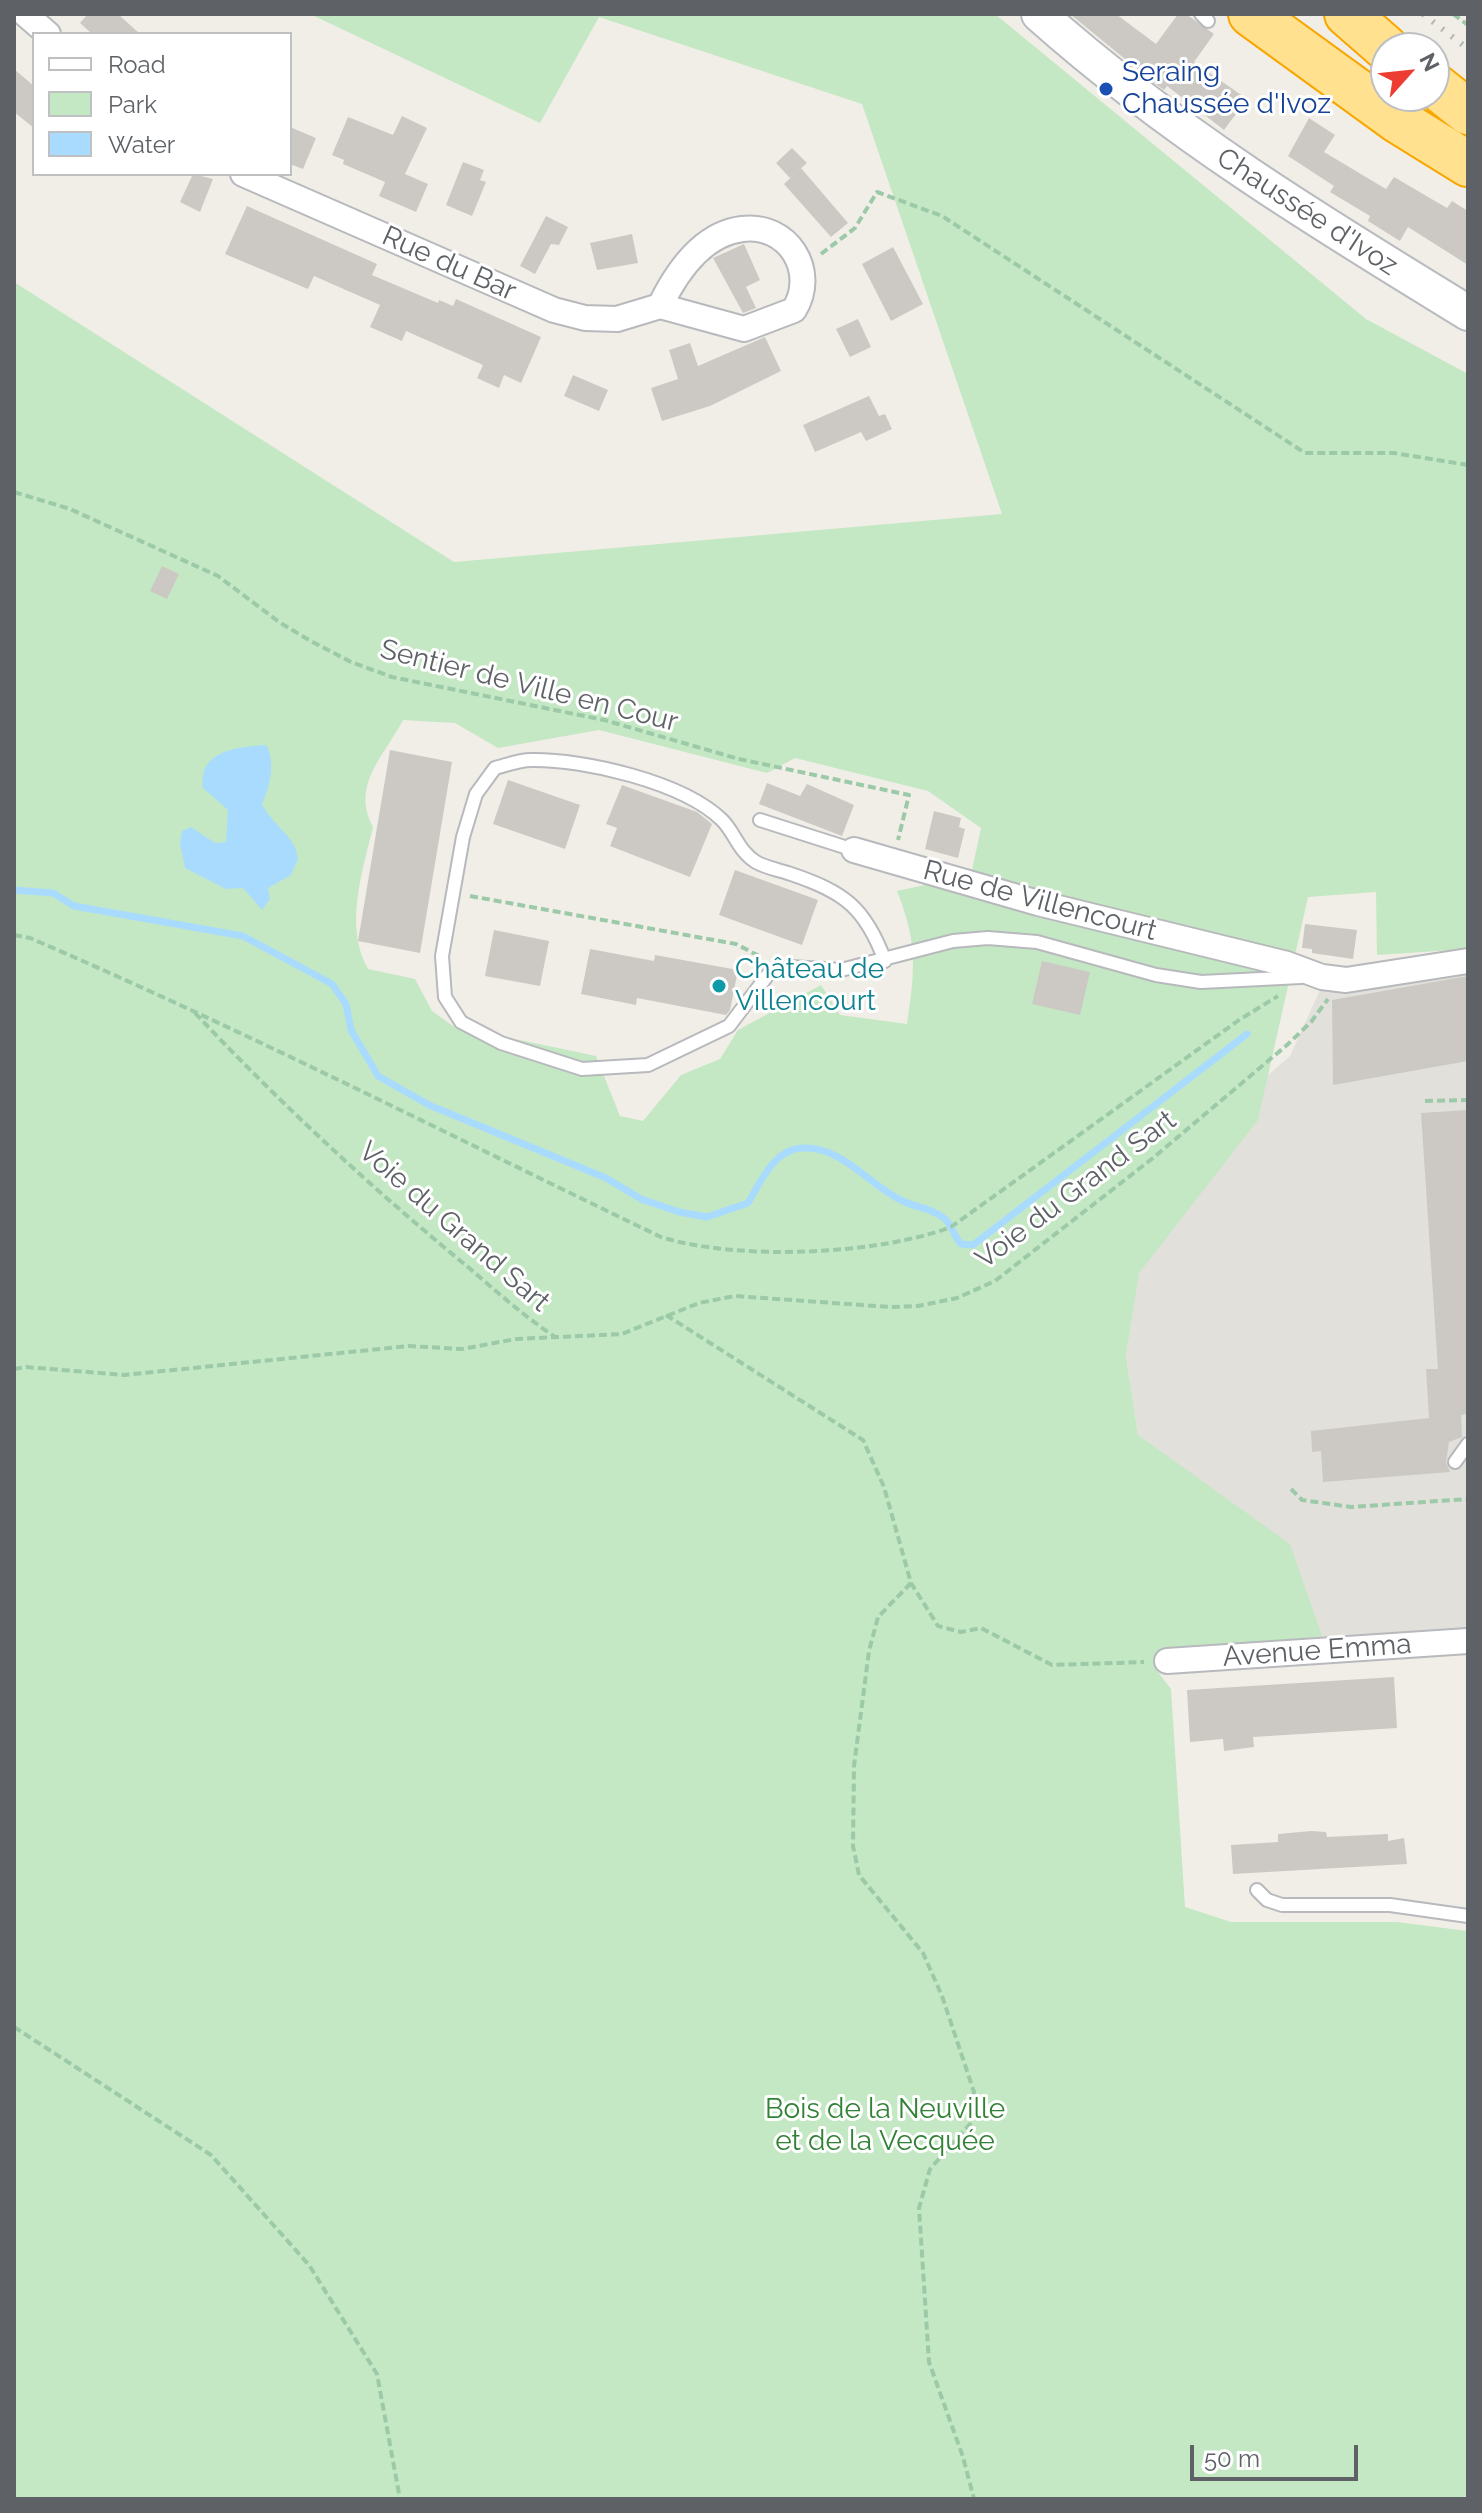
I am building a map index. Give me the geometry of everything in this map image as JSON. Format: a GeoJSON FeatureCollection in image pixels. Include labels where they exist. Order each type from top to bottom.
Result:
{"type":"FeatureCollection","features":[{"type":"Feature","properties":{"kind":"highway"},"geometry":{"type":"LineString","coordinates":[[1251,14],[1397,120],[1468,164]]}},
{"type":"Feature","properties":{"kind":"highway"},"geometry":{"type":"LineString","coordinates":[[1288,14],[1370,73]]}},
{"type":"Feature","properties":{"kind":"highway"},"geometry":{"type":"LineString","coordinates":[[1347,14],[1370,34]]}},
{"type":"Feature","properties":{"kind":"highway"},"geometry":{"type":"LineString","coordinates":[[1450,98],[1468,112]]}},
{"type":"Feature","properties":{"kind":"highway"},"geometry":{"type":"LineString","coordinates":[[1427,112],[1468,138]]}},
{"type":"Feature","properties":{"kind":"main road","name":"Chaussée d'Ivoz"},"geometry":{"type":"LineString","coordinates":[[1039,14],[1149,105],[1214,153],[1468,313]]}},
{"type":"Feature","properties":{"kind":"street"},"geometry":{"type":"LineString","coordinates":[[25,14],[46,32]]}},
{"type":"Feature","properties":{"kind":"street","name":"Rue du Bar"},"geometry":{"type":"LineString","coordinates":[[248,176],[554,310],[585,318],[617,319],[660,306]]}},
{"type":"Feature","properties":{"kind":"street"},"geometry":{"type":"LineString","coordinates":[[739,229],[772,232],[784,239],[802,265],[804,285],[794,310],[744,329],[660,306],[673,279],[691,258],[709,243],[739,229]]}},
{"type":"Feature","properties":{"kind":"street","name":"Rue de Villencourt"},"geometry":{"type":"LineString","coordinates":[[854,850],[1038,903],[1287,964],[1327,978],[1468,961]]}},
{"type":"Feature","properties":{"kind":"street","name":"Avenue Emma"},"geometry":{"type":"LineString","coordinates":[[1167,1661],[1468,1641]]}},
{"type":"Feature","properties":{"kind":"lane"},"geometry":{"type":"LineString","coordinates":[[770,972],[756,987],[742,1014],[729,1026],[648,1065],[582,1069],[501,1043],[461,1022],[445,997],[442,956],[452,892],[476,794],[495,768],[529,760],[586,765],[675,791],[723,821],[739,847],[756,862],[822,885],[846,898],[863,914],[885,961]]}},
{"type":"Feature","properties":{"kind":"lane","name":"Rue de Villencourt"},"geometry":{"type":"LineString","coordinates":[[760,820],[854,850]]}},
{"type":"Feature","properties":{"kind":"lane","name":"Rue de Villencourt"},"geometry":{"type":"LineString","coordinates":[[770,972],[790,967],[841,970],[953,941],[988,938],[1037,942],[1156,975],[1201,982],[1327,978]]}},
{"type":"Feature","properties":{"kind":"lane"},"geometry":{"type":"LineString","coordinates":[[1455,1462],[1468,1444]]}},
{"type":"Feature","properties":{"kind":"lane"},"geometry":{"type":"LineString","coordinates":[[1257,1890],[1267,1900],[1282,1905],[1390,1905],[1468,1916]]}},
{"type":"Feature","properties":{"kind":"path"},"geometry":{"type":"LineString","coordinates":[[1453,14],[1468,25]]}},
{"type":"Feature","properties":{"kind":"path"},"geometry":{"type":"LineString","coordinates":[[802,265],[855,228],[877,192],[942,216],[1305,453],[1394,453],[1468,465]]}},
{"type":"Feature","properties":{"kind":"path","name":"Sentier de Ville en Cour"},"geometry":{"type":"LineString","coordinates":[[14,492],[70,509],[208,571],[309,640],[392,677],[604,720],[739,759],[909,795],[893,861]]}},
{"type":"Feature","properties":{"kind":"path"},"geometry":{"type":"LineString","coordinates":[[452,892],[736,944],[764,960],[770,972]]}},
{"type":"Feature","properties":{"kind":"path"},"geometry":{"type":"LineString","coordinates":[[14,935],[30,938],[194,1011],[661,1237],[719,1250],[838,1250],[889,1244],[942,1231],[958,1223],[1239,1020],[1291,989],[1327,978]]}},
{"type":"Feature","properties":{"kind":"path","name":"Voie du Grand Sart"},"geometry":{"type":"LineString","coordinates":[[194,1011],[261,1083],[334,1150],[421,1228],[557,1339],[622,1334],[699,1303],[735,1296],[918,1306],[957,1298],[995,1281],[1143,1167],[1258,1072],[1311,1022],[1332,990],[1327,978]]}},
{"type":"Feature","properties":{"kind":"path"},"geometry":{"type":"LineString","coordinates":[[1425,1101],[1468,1100]]}},
{"type":"Feature","properties":{"kind":"path"},"geometry":{"type":"LineString","coordinates":[[666,1315],[863,1440],[884,1487],[911,1583],[938,1626],[961,1632],[981,1628],[1052,1665],[1167,1661]]}},
{"type":"Feature","properties":{"kind":"path"},"geometry":{"type":"LineString","coordinates":[[14,1369],[26,1367],[124,1375],[409,1346],[462,1349],[516,1339],[557,1339]]}},
{"type":"Feature","properties":{"kind":"path"},"geometry":{"type":"LineString","coordinates":[[1291,1489],[1302,1500],[1351,1507],[1468,1499]]}},
{"type":"Feature","properties":{"kind":"path"},"geometry":{"type":"LineString","coordinates":[[911,1583],[878,1617],[869,1651],[854,1766],[853,1846],[859,1875],[923,1953],[942,1996],[974,2092],[970,2124],[930,2169],[919,2208],[929,2362],[963,2457],[974,2499]]}},
{"type":"Feature","properties":{"kind":"path"},"geometry":{"type":"LineString","coordinates":[[14,2027],[211,2155],[309,2265],[377,2374],[400,2499]]}},
{"type":"Feature","properties":{"kind":"shaded area"},"geometry":{"type":"Polygon","coordinates":[[[1468,969],[1468,1632],[1205,1653],[1138,1435],[1126,1356],[1143,1243],[1129,1197],[1290,1056],[1320,990],[1468,969]]]}},
{"type":"Feature","properties":{"kind":"green space","name":"Bois de la Neuville et de la Vecquée"},"geometry":{"type":"Polygon","coordinates":[[[310,14],[995,14],[1366,319],[1468,374],[1468,949],[1377,955],[1376,892],[1308,897],[1258,1120],[1139,1273],[1126,1356],[1138,1435],[1290,1544],[1322,1636],[1156,1653],[1157,1671],[1171,1689],[1185,1907],[1231,1922],[1397,1922],[1468,1931],[1468,2499],[14,2499],[14,282],[454,562],[1002,514],[862,104],[599,17],[540,123],[310,14]],[[403,720],[372,772],[366,798],[373,827],[360,881],[356,917],[357,935],[368,969],[415,979],[432,1011],[453,1026],[596,1056],[620,1116],[643,1121],[681,1075],[720,1059],[738,1030],[821,985],[840,1015],[907,1024],[912,987],[912,942],[897,891],[971,875],[981,828],[928,791],[795,758],[767,773],[599,730],[498,748],[455,723],[403,720]]]}},
{"type":"Feature","properties":{"kind":"water"},"geometry":{"type":"Polygon","coordinates":[[[266,745],[271,759],[271,774],[262,804],[293,844],[298,859],[291,875],[268,888],[270,899],[262,910],[243,888],[226,889],[185,868],[180,844],[182,831],[191,827],[215,843],[226,842],[228,810],[203,788],[203,775],[213,758],[222,753],[266,745]]]}},
{"type":"Feature","properties":{"kind":"building"},"geometry":{"type":"Polygon","coordinates":[[[88,14],[118,14],[138,32],[90,32],[80,23],[88,14]]]}},
{"type":"Feature","properties":{"kind":"building"},"geometry":{"type":"Polygon","coordinates":[[[1070,14],[1116,14],[1156,44],[1178,14],[1186,14],[1214,34],[1194,62],[1247,99],[1224,130],[1167,86],[1164,90],[1153,82],[1070,14]]]}},
{"type":"Feature","properties":{"kind":"building"},"geometry":{"type":"Polygon","coordinates":[[[14,69],[32,84],[32,126],[14,112],[14,69]]]}},
{"type":"Feature","properties":{"kind":"building"},"geometry":{"type":"Polygon","coordinates":[[[402,116],[427,128],[405,174],[428,184],[416,212],[379,196],[385,182],[343,164],[344,160],[332,155],[348,117],[393,135],[402,116]]]}},
{"type":"Feature","properties":{"kind":"building"},"geometry":{"type":"Polygon","coordinates":[[[1309,118],[1335,135],[1324,152],[1386,189],[1394,177],[1447,208],[1452,201],[1468,211],[1468,265],[1408,227],[1400,241],[1368,221],[1370,216],[1330,192],[1334,186],[1288,156],[1309,118]]]}},
{"type":"Feature","properties":{"kind":"building"},"geometry":{"type":"Polygon","coordinates":[[[292,128],[316,138],[303,169],[292,165],[292,128]]]}},
{"type":"Feature","properties":{"kind":"building"},"geometry":{"type":"Polygon","coordinates":[[[792,148],[807,163],[790,178],[776,163],[792,148]]]}},
{"type":"Feature","properties":{"kind":"building"},"geometry":{"type":"Polygon","coordinates":[[[463,162],[484,170],[480,180],[486,182],[472,216],[446,205],[463,162]]]}},
{"type":"Feature","properties":{"kind":"building"},"geometry":{"type":"Polygon","coordinates":[[[801,168],[848,223],[831,237],[784,184],[801,168]]]}},
{"type":"Feature","properties":{"kind":"building"},"geometry":{"type":"Polygon","coordinates":[[[192,176],[213,179],[200,212],[180,202],[192,176]]]}},
{"type":"Feature","properties":{"kind":"building"},"geometry":{"type":"Polygon","coordinates":[[[247,206],[377,264],[372,275],[438,303],[439,300],[453,306],[456,299],[541,337],[521,383],[504,375],[499,388],[477,378],[483,365],[406,331],[402,341],[370,327],[380,305],[314,276],[308,289],[225,254],[247,206]]]}},
{"type":"Feature","properties":{"kind":"building"},"geometry":{"type":"Polygon","coordinates":[[[546,216],[568,227],[559,245],[551,244],[535,274],[520,266],[546,216]]]}},
{"type":"Feature","properties":{"kind":"building"},"geometry":{"type":"Polygon","coordinates":[[[632,234],[638,263],[597,270],[590,243],[632,234]]]}},
{"type":"Feature","properties":{"kind":"building"},"geometry":{"type":"Polygon","coordinates":[[[744,244],[760,280],[746,287],[756,308],[743,313],[713,258],[744,244]]]}},
{"type":"Feature","properties":{"kind":"building"},"geometry":{"type":"Polygon","coordinates":[[[893,247],[923,304],[891,321],[862,264],[893,247]]]}},
{"type":"Feature","properties":{"kind":"building"},"geometry":{"type":"Polygon","coordinates":[[[858,319],[871,347],[850,357],[836,329],[858,319]]]}},
{"type":"Feature","properties":{"kind":"building"},"geometry":{"type":"Polygon","coordinates":[[[765,337],[781,371],[710,406],[662,421],[651,388],[678,379],[669,350],[690,343],[698,366],[765,337]]]}},
{"type":"Feature","properties":{"kind":"building"},"geometry":{"type":"Polygon","coordinates":[[[573,375],[608,390],[599,411],[564,396],[573,375]]]}},
{"type":"Feature","properties":{"kind":"building"},"geometry":{"type":"Polygon","coordinates":[[[869,396],[879,416],[885,414],[892,429],[866,441],[861,432],[815,452],[803,425],[869,396]]]}},
{"type":"Feature","properties":{"kind":"building"},"geometry":{"type":"Polygon","coordinates":[[[162,566],[179,574],[167,599],[150,591],[162,566]]]}},
{"type":"Feature","properties":{"kind":"building"},"geometry":{"type":"Polygon","coordinates":[[[390,750],[452,762],[420,953],[358,941],[390,750]]]}},
{"type":"Feature","properties":{"kind":"building"},"geometry":{"type":"Polygon","coordinates":[[[508,780],[580,805],[565,849],[493,824],[508,780]]]}},
{"type":"Feature","properties":{"kind":"building"},"geometry":{"type":"Polygon","coordinates":[[[767,783],[800,796],[807,784],[854,805],[842,836],[759,804],[767,783]]]}},
{"type":"Feature","properties":{"kind":"building"},"geometry":{"type":"Polygon","coordinates":[[[622,785],[697,812],[712,824],[690,877],[610,846],[617,828],[606,824],[622,785]]]}},
{"type":"Feature","properties":{"kind":"building"},"geometry":{"type":"Polygon","coordinates":[[[934,811],[961,818],[959,827],[965,829],[958,858],[925,849],[934,811]]]}},
{"type":"Feature","properties":{"kind":"building"},"geometry":{"type":"Polygon","coordinates":[[[735,870],[818,900],[802,945],[719,915],[735,870]]]}},
{"type":"Feature","properties":{"kind":"building"},"geometry":{"type":"Polygon","coordinates":[[[1305,924],[1357,930],[1353,959],[1312,953],[1312,949],[1302,948],[1305,924]]]}},
{"type":"Feature","properties":{"kind":"building"},"geometry":{"type":"Polygon","coordinates":[[[494,930],[549,941],[540,986],[485,976],[494,930]]]}},
{"type":"Feature","properties":{"kind":"building"},"geometry":{"type":"Polygon","coordinates":[[[590,949],[654,961],[655,955],[738,970],[730,1010],[726,1015],[637,998],[636,1005],[581,994],[590,949]]]}},
{"type":"Feature","properties":{"kind":"building"},"geometry":{"type":"Polygon","coordinates":[[[1042,961],[1090,972],[1080,1015],[1032,1004],[1042,961]]]}},
{"type":"Feature","properties":{"kind":"building"},"geometry":{"type":"Polygon","coordinates":[[[1468,976],[1468,1061],[1333,1085],[1332,1000],[1468,976]]]}},
{"type":"Feature","properties":{"kind":"building"},"geometry":{"type":"Polygon","coordinates":[[[1468,1110],[1468,1414],[1461,1415],[1462,1437],[1449,1442],[1446,1462],[1450,1472],[1323,1482],[1321,1451],[1312,1452],[1311,1431],[1429,1418],[1426,1369],[1438,1369],[1421,1113],[1468,1110]]]}},
{"type":"Feature","properties":{"kind":"building"},"geometry":{"type":"Polygon","coordinates":[[[1394,1677],[1397,1728],[1253,1737],[1254,1747],[1224,1751],[1223,1739],[1190,1742],[1187,1690],[1394,1677]]]}},
{"type":"Feature","properties":{"kind":"building"},"geometry":{"type":"Polygon","coordinates":[[[1326,1832],[1327,1837],[1388,1834],[1388,1841],[1404,1838],[1407,1864],[1233,1874],[1231,1845],[1278,1842],[1278,1834],[1326,1832]]]}},
{"type":"Feature","properties":{"kind":"waterway"},"geometry":{"type":"LineString","coordinates":[[14,890],[53,893],[74,906],[243,936],[332,984],[346,1004],[351,1030],[378,1076],[429,1105],[606,1178],[641,1199],[679,1212],[707,1217],[748,1203],[769,1168],[783,1154],[802,1148],[817,1149],[844,1161],[893,1196],[941,1216],[961,1244],[973,1245],[1247,1034]]}},
{"type":"Feature","properties":{"kind":"railway"},"geometry":{"type":"LineString","coordinates":[[1423,14],[1468,49]]}},
{"type":"Feature","properties":{"kind":"place","name":"Seraing Chaussée d'Ivoz"},"geometry":{"type":"Point","coordinates":[1106,89]}},
{"type":"Feature","properties":{"kind":"place","name":"Château de Villencourt"},"geometry":{"type":"Point","coordinates":[719,986]}}]}
